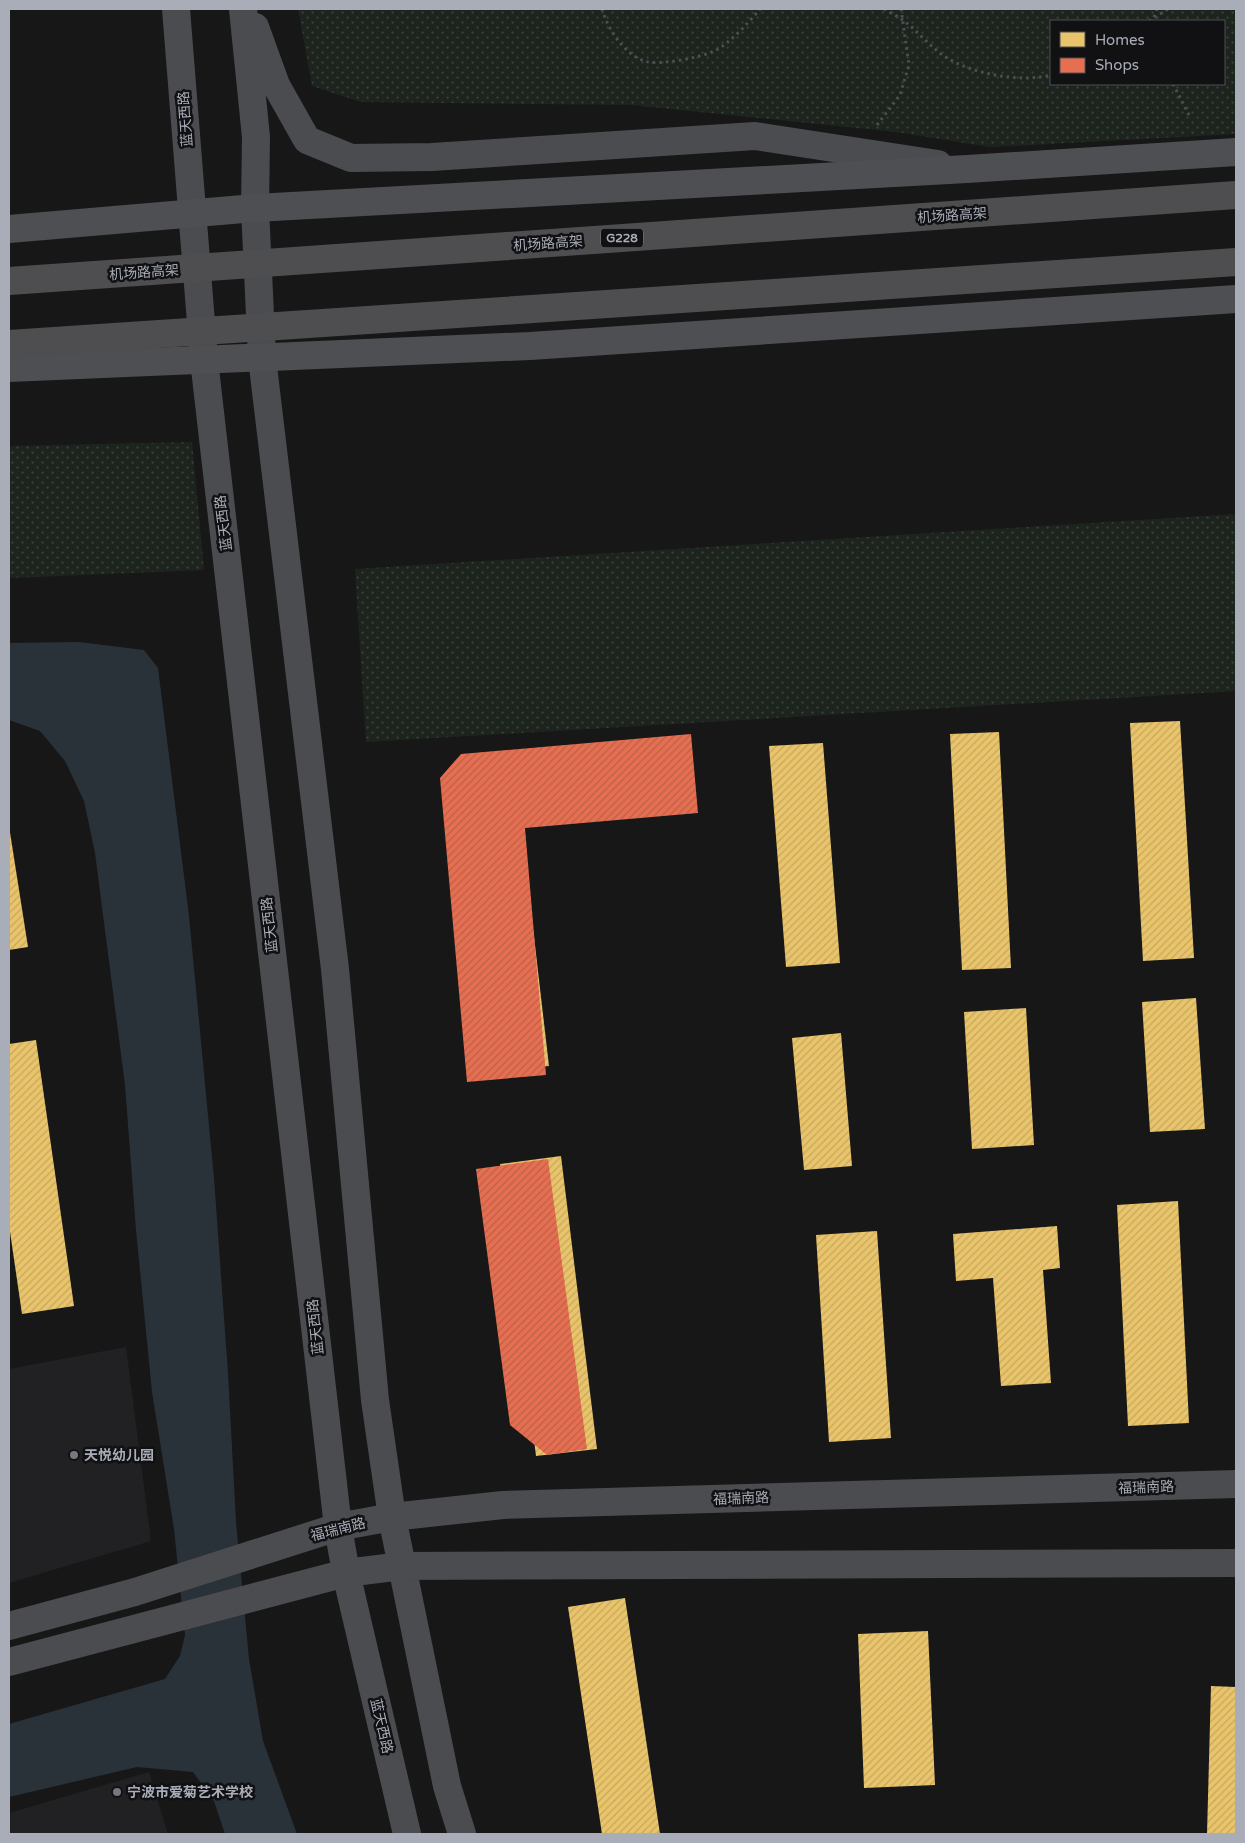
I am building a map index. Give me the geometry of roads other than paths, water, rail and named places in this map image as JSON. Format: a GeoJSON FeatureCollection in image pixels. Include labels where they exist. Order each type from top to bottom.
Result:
{"type":"FeatureCollection","features":[{"type":"Feature","properties":{"kind":"highway","name":"机场路高架"},"geometry":{"type":"LineString","coordinates":[[9,281],[1236,196]]}},
{"type":"Feature","properties":{"kind":"highway"},"geometry":{"type":"LineString","coordinates":[[9,344],[1236,262]]}},
{"type":"Feature","properties":{"kind":"main road"},"geometry":{"type":"LineString","coordinates":[[9,228],[255,208],[967,169],[1236,152]]}},
{"type":"Feature","properties":{"kind":"main road"},"geometry":{"type":"LineString","coordinates":[[9,368],[530,346],[1236,299]]}},
{"type":"Feature","properties":{"kind":"street","name":"蓝天西路"},"geometry":{"type":"LineString","coordinates":[[176,9],[204,360],[338,1527],[346,1573],[407,1834]]}},
{"type":"Feature","properties":{"kind":"street"},"geometry":{"type":"LineString","coordinates":[[243,9],[256,137],[255,208],[262,358],[335,969],[374,1400],[392,1517],[447,1786],[462,1834]]}},
{"type":"Feature","properties":{"kind":"street"},"geometry":{"type":"LineString","coordinates":[[249,9],[276,85],[307,140],[351,158],[432,157],[755,136],[967,169]]}},
{"type":"Feature","properties":{"kind":"street","name":"福瑞南路"},"geometry":{"type":"LineString","coordinates":[[9,1626],[135,1592],[338,1527],[392,1517],[503,1505],[1236,1484]]}},
{"type":"Feature","properties":{"kind":"street"},"geometry":{"type":"LineString","coordinates":[[9,1662],[346,1573],[402,1566],[1236,1562]]}},
{"type":"Feature","properties":{"kind":"place","name":"天悦幼儿园"},"geometry":{"type":"Point","coordinates":[74,1455]}},
{"type":"Feature","properties":{"kind":"place","name":"宁波市爱菊艺术学校"},"geometry":{"type":"Point","coordinates":[117,1792]}}]}
